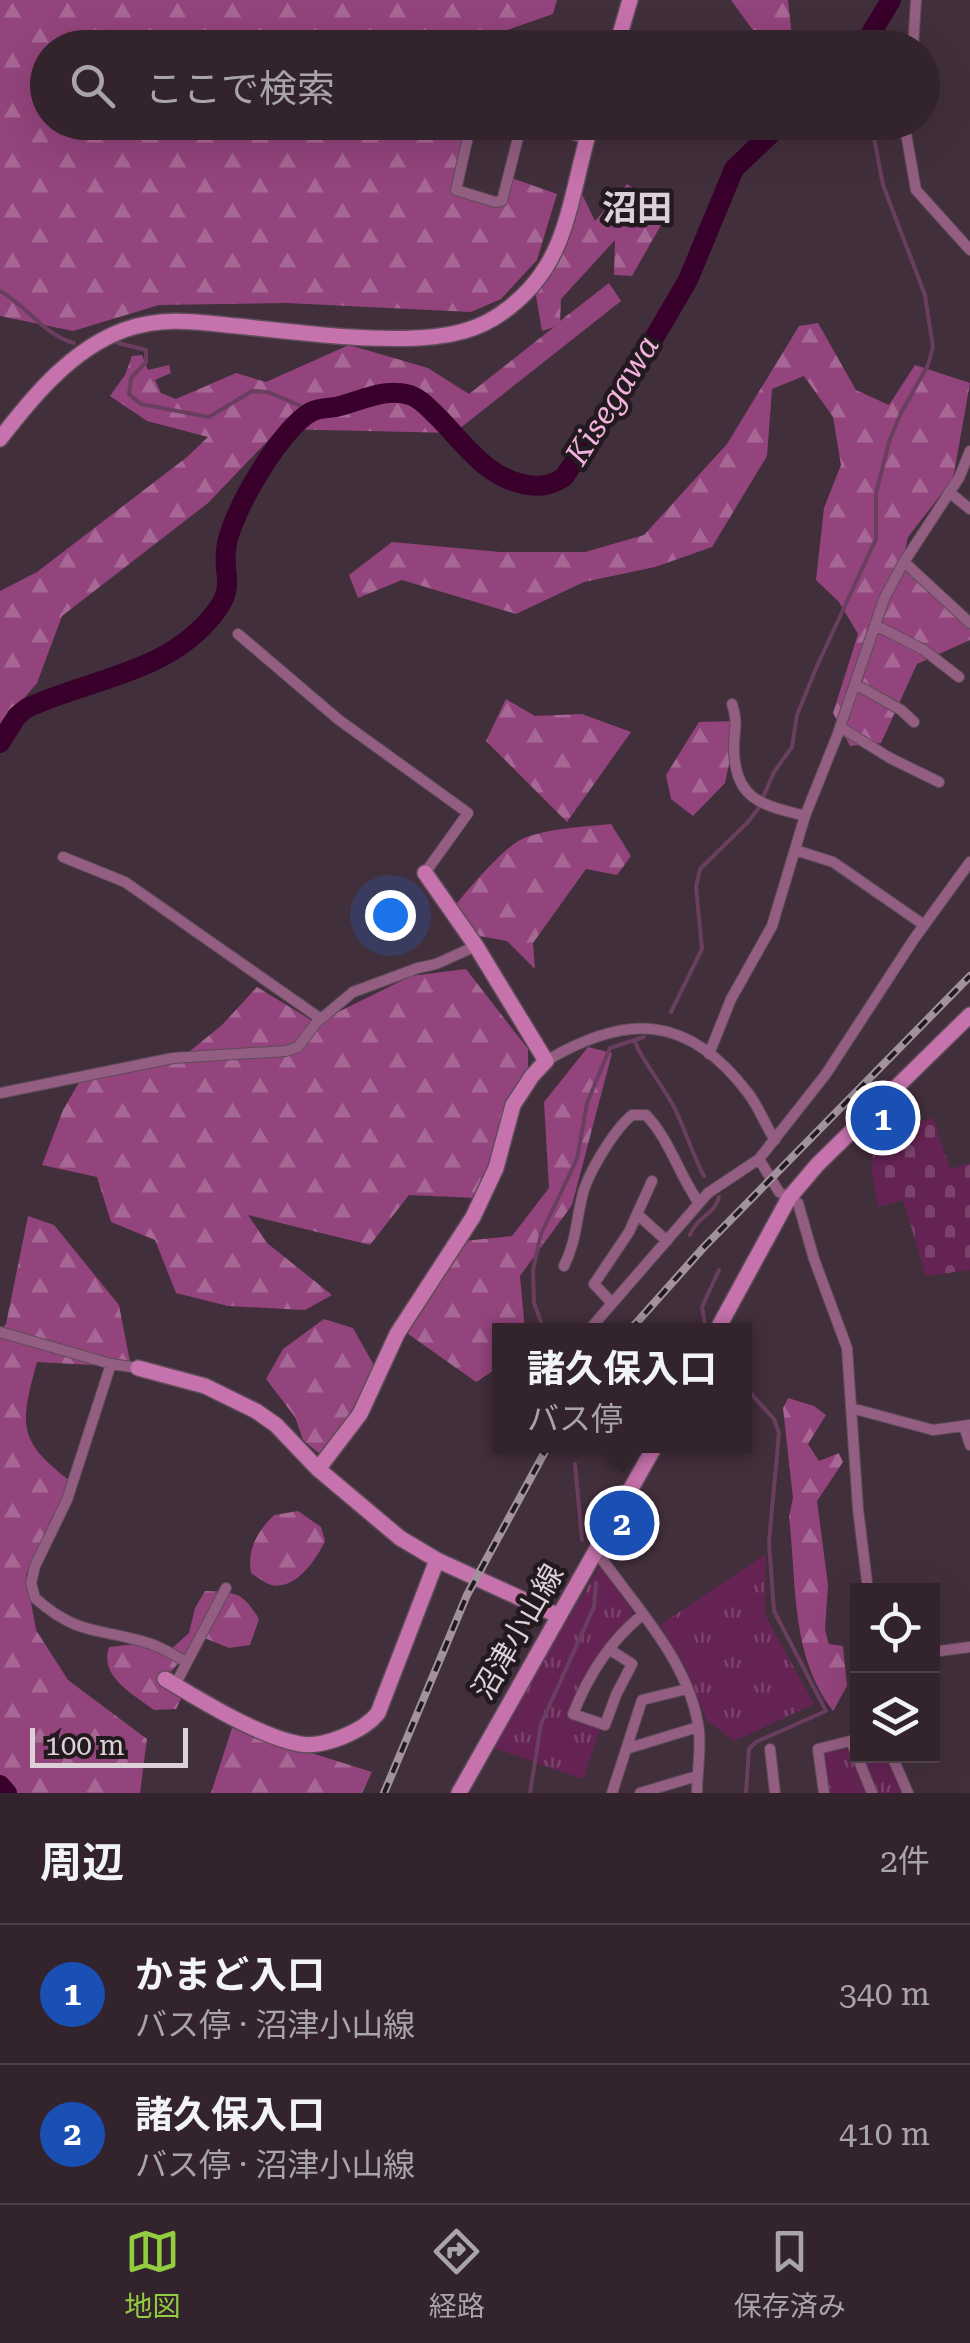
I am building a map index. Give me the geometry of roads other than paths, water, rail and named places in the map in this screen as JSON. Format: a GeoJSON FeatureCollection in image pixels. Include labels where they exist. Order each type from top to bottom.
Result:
{"type":"FeatureCollection","features":[{"type":"Feature","properties":{"kind":"street"},"geometry":{"type":"LineString","coordinates":[[621,30],[630,0]]}},
{"type":"Feature","properties":{"kind":"street"},"geometry":{"type":"LineString","coordinates":[[914,30],[916,0]]}},
{"type":"Feature","properties":{"kind":"street"},"geometry":{"type":"LineString","coordinates":[[467,140],[456,190],[495,202],[502,201],[508,185],[518,140]]}},
{"type":"Feature","properties":{"kind":"street"},"geometry":{"type":"LineString","coordinates":[[0,439],[58,372],[73,361],[122,331],[168,319],[336,335],[415,337],[464,331],[489,320],[529,288],[552,256],[586,140]]}},
{"type":"Feature","properties":{"kind":"street"},"geometry":{"type":"LineString","coordinates":[[907,140],[916,190],[970,250]]}},
{"type":"Feature","properties":{"kind":"street"},"geometry":{"type":"LineString","coordinates":[[709,1054],[731,999],[772,926],[805,816],[875,625],[904,562],[970,451]]}},
{"type":"Feature","properties":{"kind":"street"},"geometry":{"type":"LineString","coordinates":[[949,492],[970,509]]}},
{"type":"Feature","properties":{"kind":"street"},"geometry":{"type":"LineString","coordinates":[[904,562],[970,624]]}},
{"type":"Feature","properties":{"kind":"street"},"geometry":{"type":"LineString","coordinates":[[875,625],[897,633],[959,677]]}},
{"type":"Feature","properties":{"kind":"street"},"geometry":{"type":"LineString","coordinates":[[238,634],[339,720],[468,813],[426,873],[546,1061]]}},
{"type":"Feature","properties":{"kind":"street"},"geometry":{"type":"LineString","coordinates":[[855,684],[901,710],[914,722]]}},
{"type":"Feature","properties":{"kind":"street"},"geometry":{"type":"LineString","coordinates":[[732,704],[738,721],[734,751],[745,791],[759,803],[805,816]]}},
{"type":"Feature","properties":{"kind":"street"},"geometry":{"type":"LineString","coordinates":[[840,727],[890,758],[940,782]]}},
{"type":"Feature","properties":{"kind":"street"},"geometry":{"type":"LineString","coordinates":[[795,850],[833,862],[924,925]]}},
{"type":"Feature","properties":{"kind":"street"},"geometry":{"type":"LineString","coordinates":[[63,857],[125,882],[322,1019]]}},
{"type":"Feature","properties":{"kind":"street"},"geometry":{"type":"LineString","coordinates":[[595,1323],[708,1193],[759,1159],[776,1140],[826,1074],[970,862]]}},
{"type":"Feature","properties":{"kind":"street"},"geometry":{"type":"LineString","coordinates":[[0,1093],[173,1058],[298,1047],[322,1019],[354,992],[476,946]]}},
{"type":"Feature","properties":{"kind":"street"},"geometry":{"type":"LineString","coordinates":[[721,1323],[788,1198],[817,1165],[969,1019]]}},
{"type":"Feature","properties":{"kind":"street"},"geometry":{"type":"LineString","coordinates":[[318,1469],[360,1414],[397,1334],[473,1217],[496,1168],[513,1105],[546,1061],[577,1045],[635,1026],[688,1040],[709,1054],[751,1097],[776,1140]]}},
{"type":"Feature","properties":{"kind":"street"},"geometry":{"type":"LineString","coordinates":[[564,1266],[577,1235],[585,1188],[616,1132],[632,1114],[646,1116],[658,1128],[699,1203]]}},
{"type":"Feature","properties":{"kind":"street"},"geometry":{"type":"LineString","coordinates":[[759,1159],[779,1192],[798,1203],[814,1259],[841,1326],[867,1583]]}},
{"type":"Feature","properties":{"kind":"street"},"geometry":{"type":"LineString","coordinates":[[612,1303],[594,1284],[630,1232],[652,1181]]}},
{"type":"Feature","properties":{"kind":"street"},"geometry":{"type":"LineString","coordinates":[[637,1214],[667,1241]]}},
{"type":"Feature","properties":{"kind":"street"},"geometry":{"type":"LineString","coordinates":[[0,1332],[205,1386],[241,1402],[276,1425],[318,1469],[381,1524],[437,1560],[559,1616]]}},
{"type":"Feature","properties":{"kind":"street"},"geometry":{"type":"LineString","coordinates":[[112,1364],[67,1500],[35,1566],[31,1583],[35,1598],[50,1612],[76,1626],[152,1644],[187,1662]]}},
{"type":"Feature","properties":{"kind":"street"},"geometry":{"type":"LineString","coordinates":[[851,1408],[933,1430],[967,1426],[970,1445]]}},
{"type":"Feature","properties":{"kind":"street","name":"沼津小山線"},"geometry":{"type":"LineString","coordinates":[[459,1793],[651,1453]]}},
{"type":"Feature","properties":{"kind":"street"},"geometry":{"type":"LineString","coordinates":[[596,1552],[678,1669],[687,1689],[698,1726],[697,1793]]}},
{"type":"Feature","properties":{"kind":"street"},"geometry":{"type":"LineString","coordinates":[[226,1588],[187,1662],[170,1682],[239,1720],[298,1744],[314,1744],[364,1726],[378,1713],[437,1560]]}},
{"type":"Feature","properties":{"kind":"street"},"geometry":{"type":"LineString","coordinates":[[609,1650],[632,1664],[605,1725],[573,1714],[587,1680],[609,1650],[623,1631],[642,1616]]}},
{"type":"Feature","properties":{"kind":"street"},"geometry":{"type":"LineString","coordinates":[[940,1651],[970,1647]]}},
{"type":"Feature","properties":{"kind":"street"},"geometry":{"type":"LineString","coordinates":[[612,1793],[642,1700],[687,1689]]}},
{"type":"Feature","properties":{"kind":"street"},"geometry":{"type":"LineString","coordinates":[[626,1749],[698,1726]]}},
{"type":"Feature","properties":{"kind":"street"},"geometry":{"type":"LineString","coordinates":[[824,1793],[818,1749],[850,1741]]}},
{"type":"Feature","properties":{"kind":"street"},"geometry":{"type":"LineString","coordinates":[[770,1749],[775,1793]]}},
{"type":"Feature","properties":{"kind":"street"},"geometry":{"type":"LineString","coordinates":[[862,1763],[872,1793]]}},
{"type":"Feature","properties":{"kind":"street"},"geometry":{"type":"LineString","coordinates":[[895,1763],[908,1793]]}},
{"type":"Feature","properties":{"kind":"street"},"geometry":{"type":"LineString","coordinates":[[640,1793],[697,1776]]}},
{"type":"Feature","properties":{"kind":"waterway","name":"Kisegawa"},"geometry":{"type":"LineString","coordinates":[[873,30],[891,0]]}},
{"type":"Feature","properties":{"kind":"waterway","name":"Kisegawa"},"geometry":{"type":"LineString","coordinates":[[0,743],[17,716],[27,708],[151,662],[174,650],[214,614],[227,589],[229,535],[246,495],[287,434],[313,411],[382,394],[410,395],[426,405],[479,460],[501,476],[538,486],[564,477],[633,374],[688,280],[734,169],[764,140]]}},
{"type":"Feature","properties":{"kind":"waterway"},"geometry":{"type":"LineString","coordinates":[[671,1012],[702,949],[696,887],[700,869],[758,809],[774,772],[792,747],[797,715],[876,539],[876,493],[890,439],[928,365],[933,347],[925,295],[883,185],[874,140]]}},
{"type":"Feature","properties":{"kind":"waterway"},"geometry":{"type":"LineString","coordinates":[[0,291],[53,333],[74,343]]}},
{"type":"Feature","properties":{"kind":"waterway"},"geometry":{"type":"LineString","coordinates":[[118,343],[146,350],[146,362],[131,378],[129,394],[141,404],[209,417],[252,391],[268,392],[313,411]]}},
{"type":"Feature","properties":{"kind":"waterway"},"geometry":{"type":"LineString","coordinates":[[541,1323],[534,1303],[533,1270],[541,1234],[577,1159],[587,1103],[610,1048],[644,1037]]}},
{"type":"Feature","properties":{"kind":"waterway"},"geometry":{"type":"LineString","coordinates":[[634,1040],[675,1109],[704,1176]]}},
{"type":"Feature","properties":{"kind":"waterway"},"geometry":{"type":"LineString","coordinates":[[690,1235],[719,1197]]}},
{"type":"Feature","properties":{"kind":"waterway"},"geometry":{"type":"LineString","coordinates":[[705,1323],[702,1307],[719,1270]]}},
{"type":"Feature","properties":{"kind":"waterway"},"geometry":{"type":"LineString","coordinates":[[746,1793],[749,1749],[756,1742],[826,1711],[774,1611],[769,1542],[779,1433],[774,1419],[752,1395]]}},
{"type":"Feature","properties":{"kind":"waterway"},"geometry":{"type":"LineString","coordinates":[[575,1464],[582,1540]]}},
{"type":"Feature","properties":{"kind":"waterway"},"geometry":{"type":"LineString","coordinates":[[530,1793],[541,1724],[594,1607],[596,1583]]}},
{"type":"Feature","properties":{"kind":"waterway","name":"Kisegawa"},"geometry":{"type":"LineString","coordinates":[[0,1785],[7,1793]]}},
{"type":"Feature","properties":{"kind":"railway"},"geometry":{"type":"LineString","coordinates":[[636,1323],[704,1247],[970,976]]}},
{"type":"Feature","properties":{"kind":"railway"},"geometry":{"type":"LineString","coordinates":[[384,1793],[467,1595],[544,1453]]}},
{"type":"Feature","properties":{"kind":"place","name":"かまど入口"},"geometry":{"type":"Point","coordinates":[883,1118]}},
{"type":"Feature","properties":{"kind":"place","name":"諸久保入口"},"geometry":{"type":"Point","coordinates":[622,1523]}},
{"type":"Feature","properties":{"kind":"district","name":"沼田"},"geometry":{"type":"Point","coordinates":[637,208]}}]}
